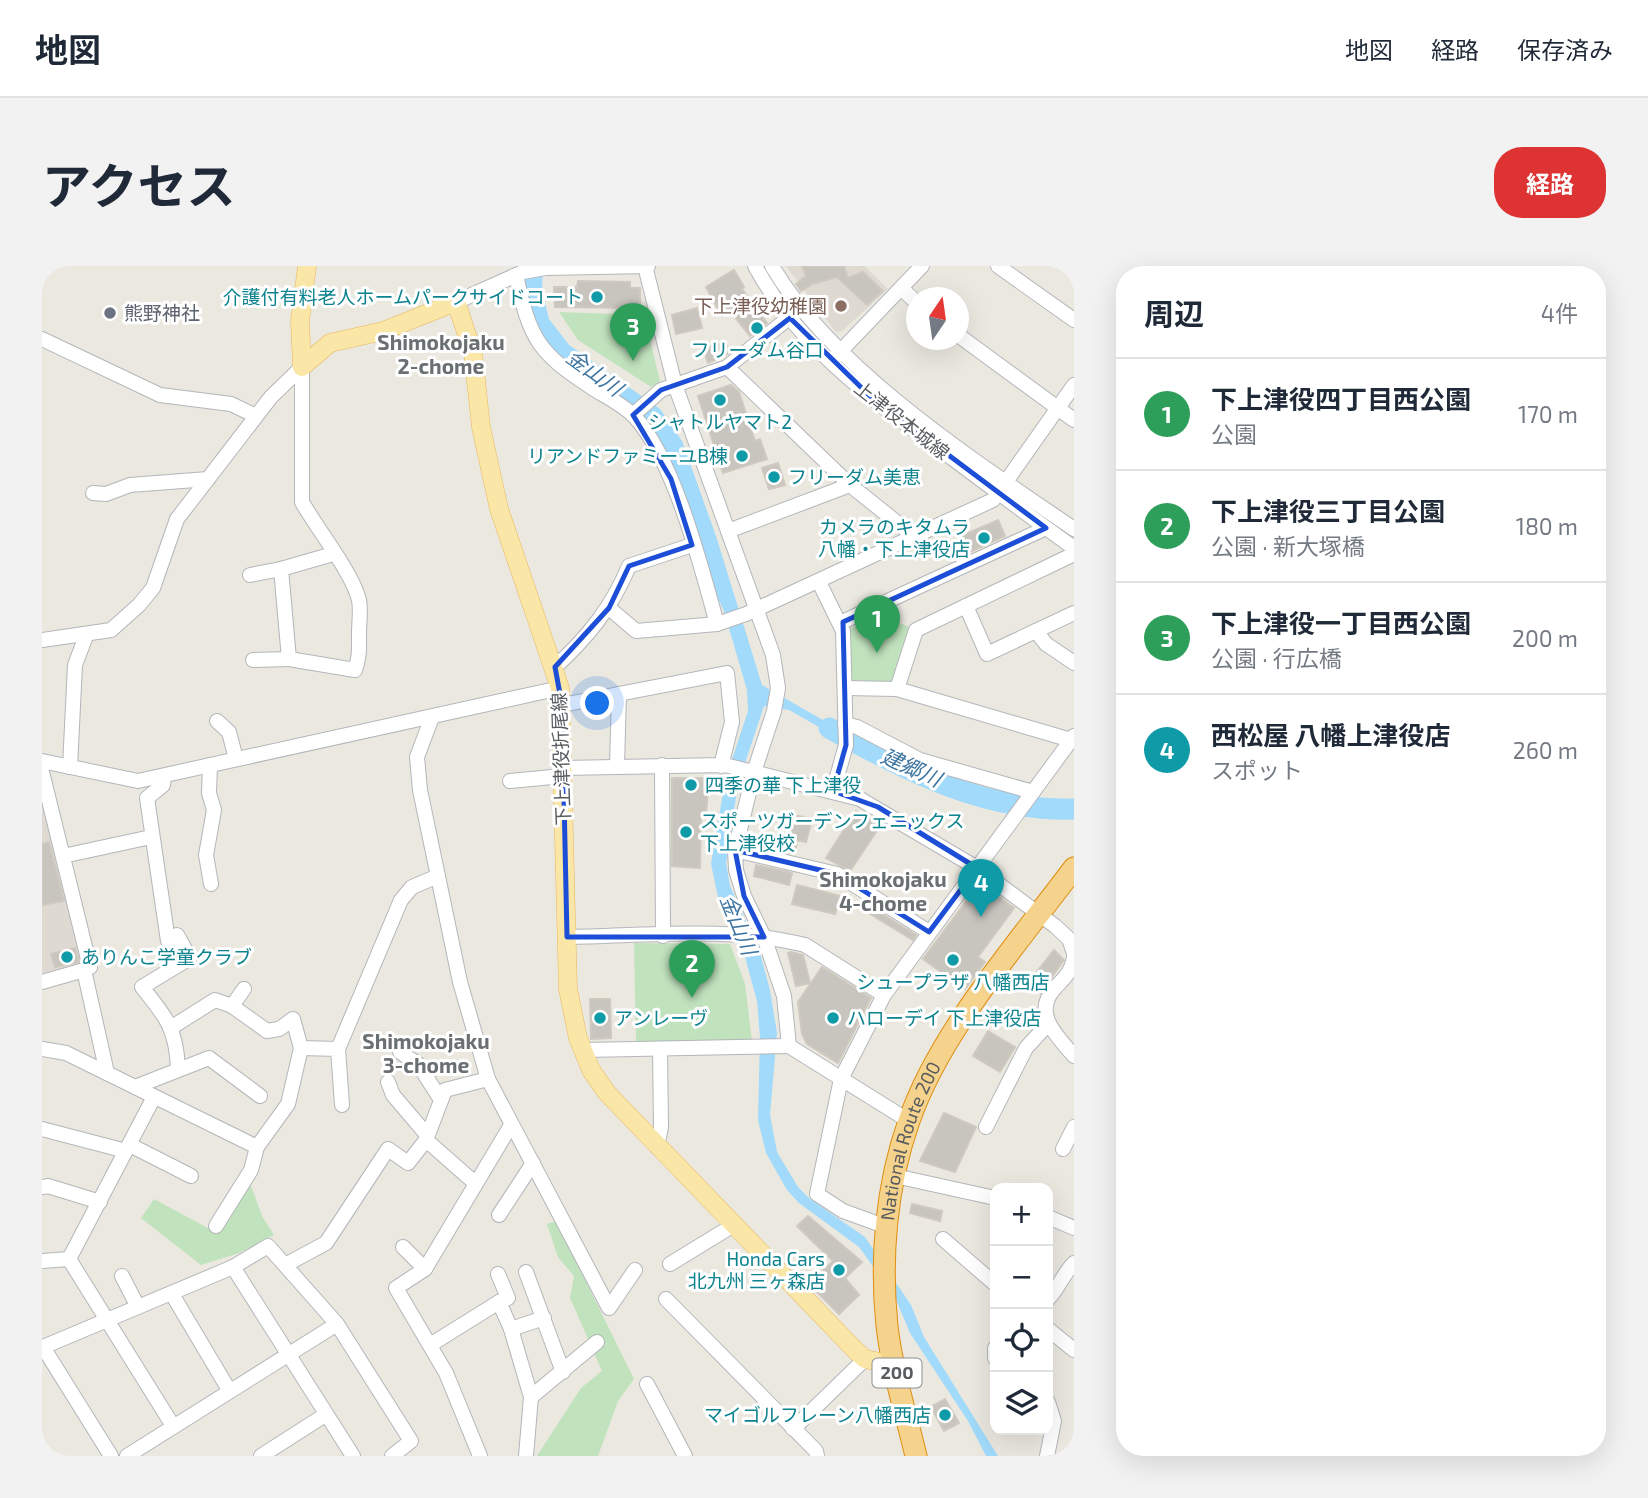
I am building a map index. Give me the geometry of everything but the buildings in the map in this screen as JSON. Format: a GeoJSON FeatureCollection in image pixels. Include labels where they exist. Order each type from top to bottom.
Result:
{"type":"FeatureCollection","features":[{"type":"Feature","properties":{"kind":"highway","name":"National Route 200"},"geometry":{"type":"LineString","coordinates":[[916,1456],[887,1329],[885,1289],[887,1227],[895,1176],[909,1121],[927,1082],[969,1010],[1074,868]]}},
{"type":"Feature","properties":{"kind":"main road"},"geometry":{"type":"LineString","coordinates":[[302,367],[300,321],[307,266]]}},
{"type":"Feature","properties":{"kind":"main road"},"geometry":{"type":"LineString","coordinates":[[302,367],[330,343],[383,331],[456,302]]}},
{"type":"Feature","properties":{"kind":"main road","name":"下上津役折尾線"},"geometry":{"type":"LineString","coordinates":[[456,302],[473,353],[481,427],[499,509],[555,667],[561,697],[569,997],[578,1038],[591,1070],[607,1093],[732,1226],[865,1359]]}},
{"type":"Feature","properties":{"kind":"main road"},"geometry":{"type":"LineString","coordinates":[[865,1359],[895,1365]]}},
{"type":"Feature","properties":{"kind":"street"},"geometry":{"type":"LineString","coordinates":[[456,302],[520,274],[545,267],[646,266],[675,385],[728,531],[750,612],[773,655],[778,688],[774,711],[750,771],[735,850],[736,870],[744,896],[784,996],[783,1046]]}},
{"type":"Feature","properties":{"kind":"street","name":"上津役本城線"},"geometry":{"type":"LineString","coordinates":[[755,266],[790,318],[835,356],[883,388],[1002,487],[1046,528],[1074,548]]}},
{"type":"Feature","properties":{"kind":"street","name":"上津役本城線"},"geometry":{"type":"LineString","coordinates":[[772,266],[835,356]]}},
{"type":"Feature","properties":{"kind":"street"},"geometry":{"type":"LineString","coordinates":[[835,356],[922,266]]}},
{"type":"Feature","properties":{"kind":"street"},"geometry":{"type":"LineString","coordinates":[[998,266],[1074,320]]}},
{"type":"Feature","properties":{"kind":"street"},"geometry":{"type":"LineString","coordinates":[[520,274],[526,318],[538,345],[558,365],[633,415],[652,441],[671,479],[692,545],[722,623]]}},
{"type":"Feature","properties":{"kind":"street"},"geometry":{"type":"LineString","coordinates":[[901,289],[906,293]]}},
{"type":"Feature","properties":{"kind":"street"},"geometry":{"type":"LineString","coordinates":[[633,415],[652,396],[727,367],[802,307]]}},
{"type":"Feature","properties":{"kind":"street"},"geometry":{"type":"LineString","coordinates":[[42,339],[160,395],[231,404],[256,416]]}},
{"type":"Feature","properties":{"kind":"street"},"geometry":{"type":"LineString","coordinates":[[969,343],[1074,420]]}},
{"type":"Feature","properties":{"kind":"street"},"geometry":{"type":"LineString","coordinates":[[42,640],[86,636],[111,629],[123,622],[153,588],[177,519],[256,416],[302,367]]}},
{"type":"Feature","properties":{"kind":"street"},"geometry":{"type":"LineString","coordinates":[[253,660],[289,659],[355,670],[359,660],[359,601],[302,502],[302,367]]}},
{"type":"Feature","properties":{"kind":"street"},"geometry":{"type":"LineString","coordinates":[[727,367],[850,485],[915,537]]}},
{"type":"Feature","properties":{"kind":"street"},"geometry":{"type":"LineString","coordinates":[[609,608],[636,631],[722,623],[819,582],[993,500],[1074,386]]}},
{"type":"Feature","properties":{"kind":"street"},"geometry":{"type":"LineString","coordinates":[[93,494],[106,494],[130,485],[208,479]]}},
{"type":"Feature","properties":{"kind":"street"},"geometry":{"type":"LineString","coordinates":[[728,531],[850,485]]}},
{"type":"Feature","properties":{"kind":"street","name":"上津役本城線"},"geometry":{"type":"LineString","coordinates":[[1002,487],[1074,529]]}},
{"type":"Feature","properties":{"kind":"street"},"geometry":{"type":"LineString","coordinates":[[840,623],[1046,528]]}},
{"type":"Feature","properties":{"kind":"street"},"geometry":{"type":"LineString","coordinates":[[555,667],[576,648],[609,608],[629,566],[692,545]]}},
{"type":"Feature","properties":{"kind":"street"},"geometry":{"type":"LineString","coordinates":[[250,575],[333,554]]}},
{"type":"Feature","properties":{"kind":"street"},"geometry":{"type":"LineString","coordinates":[[897,689],[916,630],[1074,554]]}},
{"type":"Feature","properties":{"kind":"street"},"geometry":{"type":"LineString","coordinates":[[281,569],[289,659]]}},
{"type":"Feature","properties":{"kind":"street"},"geometry":{"type":"LineString","coordinates":[[819,582],[843,631],[846,745],[833,791]]}},
{"type":"Feature","properties":{"kind":"street"},"geometry":{"type":"LineString","coordinates":[[966,606],[987,654],[1074,613]]}},
{"type":"Feature","properties":{"kind":"street"},"geometry":{"type":"LineString","coordinates":[[1036,631],[1046,643],[1074,663]]}},
{"type":"Feature","properties":{"kind":"street"},"geometry":{"type":"LineString","coordinates":[[70,767],[75,665],[86,636]]}},
{"type":"Feature","properties":{"kind":"street"},"geometry":{"type":"LineString","coordinates":[[42,761],[138,781],[432,717],[561,697],[619,694],[727,673],[732,722],[723,766]]}},
{"type":"Feature","properties":{"kind":"street"},"geometry":{"type":"LineString","coordinates":[[845,688],[897,689],[1073,738],[884,995],[841,1079],[817,1194],[843,1211],[887,1227]]}},
{"type":"Feature","properties":{"kind":"street"},"geometry":{"type":"LineString","coordinates":[[617,765],[619,694]]}},
{"type":"Feature","properties":{"kind":"street"},"geometry":{"type":"LineString","coordinates":[[432,717],[417,757],[420,790],[460,982],[488,1079],[609,1308],[635,1270]]}},
{"type":"Feature","properties":{"kind":"street"},"geometry":{"type":"LineString","coordinates":[[217,721],[229,732],[236,759]]}},
{"type":"Feature","properties":{"kind":"street"},"geometry":{"type":"LineString","coordinates":[[845,727],[857,727],[920,760],[1030,795]]}},
{"type":"Feature","properties":{"kind":"street"},"geometry":{"type":"LineString","coordinates":[[210,765],[209,793],[214,810],[206,855],[211,884]]}},
{"type":"Feature","properties":{"kind":"street"},"geometry":{"type":"LineString","coordinates":[[510,781],[617,765],[723,766],[833,791],[878,807],[976,869],[1040,914],[1069,939],[1074,955],[1072,967],[1047,1000],[1045,1011],[1048,1024],[1074,1056]]}},
{"type":"Feature","properties":{"kind":"street"},"geometry":{"type":"LineString","coordinates":[[662,765],[663,936]]}},
{"type":"Feature","properties":{"kind":"street"},"geometry":{"type":"LineString","coordinates":[[42,772],[90,967],[42,982]]}},
{"type":"Feature","properties":{"kind":"street"},"geometry":{"type":"LineString","coordinates":[[164,777],[163,785],[147,798],[151,836],[168,941],[177,935],[190,958],[142,987],[172,1027],[178,1068]]}},
{"type":"Feature","properties":{"kind":"street"},"geometry":{"type":"LineString","coordinates":[[63,856],[151,836]]}},
{"type":"Feature","properties":{"kind":"street"},"geometry":{"type":"LineString","coordinates":[[735,850],[837,874],[929,932]]}},
{"type":"Feature","properties":{"kind":"street"},"geometry":{"type":"LineString","coordinates":[[342,1105],[338,1049],[401,900],[412,887],[438,876]]}},
{"type":"Feature","properties":{"kind":"street"},"geometry":{"type":"LineString","coordinates":[[567,937],[733,935],[806,945],[884,995]]}},
{"type":"Feature","properties":{"kind":"street"},"geometry":{"type":"LineString","coordinates":[[84,970],[107,1073]]}},
{"type":"Feature","properties":{"kind":"street"},"geometry":{"type":"LineString","coordinates":[[232,1006],[244,989]]}},
{"type":"Feature","properties":{"kind":"street"},"geometry":{"type":"LineString","coordinates":[[172,1027],[215,1000],[232,1006],[267,1031],[278,1030],[293,1019],[301,1048],[288,1104],[257,1147],[251,1170],[216,1226]]}},
{"type":"Feature","properties":{"kind":"street"},"geometry":{"type":"LineString","coordinates":[[986,1127],[1026,1048],[1048,1024]]}},
{"type":"Feature","properties":{"kind":"street"},"geometry":{"type":"LineString","coordinates":[[584,1050],[783,1046],[909,1121]]}},
{"type":"Feature","properties":{"kind":"street"},"geometry":{"type":"LineString","coordinates":[[301,1048],[338,1049]]}},
{"type":"Feature","properties":{"kind":"street"},"geometry":{"type":"LineString","coordinates":[[42,1049],[66,1053],[257,1147]]}},
{"type":"Feature","properties":{"kind":"street"},"geometry":{"type":"LineString","coordinates":[[657,1147],[662,1105],[660,1049]]}},
{"type":"Feature","properties":{"kind":"street"},"geometry":{"type":"LineString","coordinates":[[400,1052],[418,1063],[441,1100]]}},
{"type":"Feature","properties":{"kind":"street"},"geometry":{"type":"LineString","coordinates":[[135,1087],[209,1058],[260,1096]]}},
{"type":"Feature","properties":{"kind":"street"},"geometry":{"type":"LineString","coordinates":[[285,1265],[326,1243],[388,1149],[408,1163],[426,1138],[445,1090],[488,1079]]}},
{"type":"Feature","properties":{"kind":"street"},"geometry":{"type":"LineString","coordinates":[[388,1082],[393,1095],[426,1138],[475,1183]]}},
{"type":"Feature","properties":{"kind":"street"},"geometry":{"type":"LineString","coordinates":[[69,1259],[154,1097]]}},
{"type":"Feature","properties":{"kind":"street"},"geometry":{"type":"LineString","coordinates":[[480,1456],[446,1373],[396,1288],[425,1269],[511,1125]]}},
{"type":"Feature","properties":{"kind":"street"},"geometry":{"type":"LineString","coordinates":[[1063,1149],[1074,1127]]}},
{"type":"Feature","properties":{"kind":"street"},"geometry":{"type":"LineString","coordinates":[[42,1129],[128,1148],[191,1176]]}},
{"type":"Feature","properties":{"kind":"street"},"geometry":{"type":"LineString","coordinates":[[499,1214],[533,1163]]}},
{"type":"Feature","properties":{"kind":"street"},"geometry":{"type":"LineString","coordinates":[[895,1176],[990,1197]]}},
{"type":"Feature","properties":{"kind":"street"},"geometry":{"type":"LineString","coordinates":[[42,1187],[48,1186],[100,1202]]}},
{"type":"Feature","properties":{"kind":"street"},"geometry":{"type":"LineString","coordinates":[[1053,1219],[1074,1228]]}},
{"type":"Feature","properties":{"kind":"street"},"geometry":{"type":"LineString","coordinates":[[670,1264],[732,1226]]}},
{"type":"Feature","properties":{"kind":"street"},"geometry":{"type":"LineString","coordinates":[[943,1239],[990,1280]]}},
{"type":"Feature","properties":{"kind":"street"},"geometry":{"type":"LineString","coordinates":[[111,1456],[43,1348],[233,1268],[268,1246],[337,1324],[411,1441],[395,1455]]}},
{"type":"Feature","properties":{"kind":"street"},"geometry":{"type":"LineString","coordinates":[[403,1247],[425,1269]]}},
{"type":"Feature","properties":{"kind":"street"},"geometry":{"type":"LineString","coordinates":[[42,1261],[69,1259]]}},
{"type":"Feature","properties":{"kind":"street"},"geometry":{"type":"LineString","coordinates":[[69,1259],[173,1426]]}},
{"type":"Feature","properties":{"kind":"street"},"geometry":{"type":"LineString","coordinates":[[1053,1294],[1074,1263]]}},
{"type":"Feature","properties":{"kind":"street"},"geometry":{"type":"LineString","coordinates":[[233,1268],[353,1456]]}},
{"type":"Feature","properties":{"kind":"street"},"geometry":{"type":"LineString","coordinates":[[526,1272],[563,1373]]}},
{"type":"Feature","properties":{"kind":"street"},"geometry":{"type":"LineString","coordinates":[[430,1345],[508,1298],[498,1274]]}},
{"type":"Feature","properties":{"kind":"street"},"geometry":{"type":"LineString","coordinates":[[122,1276],[138,1307]]}},
{"type":"Feature","properties":{"kind":"street"},"geometry":{"type":"LineString","coordinates":[[172,1294],[229,1390]]}},
{"type":"Feature","properties":{"kind":"street"},"geometry":{"type":"LineString","coordinates":[[666,1299],[817,1456]]}},
{"type":"Feature","properties":{"kind":"street"},"geometry":{"type":"LineString","coordinates":[[499,1302],[511,1329],[531,1397],[526,1456]]}},
{"type":"Feature","properties":{"kind":"street"},"geometry":{"type":"LineString","coordinates":[[511,1329],[544,1318]]}},
{"type":"Feature","properties":{"kind":"street"},"geometry":{"type":"LineString","coordinates":[[127,1456],[337,1324]]}},
{"type":"Feature","properties":{"kind":"street"},"geometry":{"type":"LineString","coordinates":[[1053,1333],[1074,1350]]}},
{"type":"Feature","properties":{"kind":"street"},"geometry":{"type":"LineString","coordinates":[[531,1397],[597,1342]]}},
{"type":"Feature","properties":{"kind":"street"},"geometry":{"type":"LineString","coordinates":[[793,1429],[865,1359]]}},
{"type":"Feature","properties":{"kind":"street"},"geometry":{"type":"LineString","coordinates":[[647,1384],[685,1456]]}},
{"type":"Feature","properties":{"kind":"street"},"geometry":{"type":"LineString","coordinates":[[261,1456],[325,1415]]}},
{"type":"Feature","properties":{"kind":"street"},"geometry":{"type":"LineString","coordinates":[[1047,1456],[1051,1435]]}},
{"type":"Feature","properties":{"kind":"highlighted area"},"geometry":{"type":"Polygon","coordinates":[[[790,318],[871,397],[1046,528],[843,622],[846,745],[833,791],[878,807],[977,868],[929,932],[837,874],[735,850],[744,896],[764,937],[567,937],[562,705],[555,667],[609,608],[629,566],[692,545],[671,479],[633,415],[661,390],[727,367],[790,318]]]}},
{"type":"Feature","properties":{"kind":"shaded area","name":"下上津役幼稚園"},"geometry":{"type":"Polygon","coordinates":[[[786,266],[865,266],[888,289],[841,332],[835,331],[786,266]]]}},
{"type":"Feature","properties":{"kind":"shaded area"},"geometry":{"type":"Polygon","coordinates":[[[42,795],[83,963],[42,974],[42,795]]]}},
{"type":"Feature","properties":{"kind":"green space"},"geometry":{"type":"Polygon","coordinates":[[[559,312],[644,315],[660,381],[651,387],[578,340],[559,312]]]}},
{"type":"Feature","properties":{"kind":"green space"},"geometry":{"type":"Polygon","coordinates":[[[888,614],[892,620],[912,628],[896,678],[891,682],[850,680],[850,628],[888,614]]]}},
{"type":"Feature","properties":{"kind":"green space"},"geometry":{"type":"Polygon","coordinates":[[[634,943],[730,944],[745,984],[752,1041],[636,1042],[634,943]]]}},
{"type":"Feature","properties":{"kind":"green space"},"geometry":{"type":"Polygon","coordinates":[[[250,1183],[262,1216],[274,1235],[239,1253],[201,1265],[141,1218],[154,1199],[217,1233],[250,1183]]]}},
{"type":"Feature","properties":{"kind":"green space"},"geometry":{"type":"Polygon","coordinates":[[[556,1221],[634,1379],[618,1401],[598,1456],[537,1456],[581,1388],[602,1371],[570,1298],[574,1276],[558,1257],[547,1224],[556,1221]]]}},
{"type":"Feature","properties":{"kind":"water","name":"金山川"},"geometry":{"type":"Polygon","coordinates":[[[523,266],[543,266],[542,291],[549,319],[569,345],[660,409],[682,441],[716,536],[762,685],[840,730],[840,739],[789,710],[764,706],[738,784],[726,863],[730,886],[760,953],[770,990],[777,1033],[770,1115],[777,1152],[798,1187],[810,1199],[865,1237],[911,1305],[924,1337],[998,1456],[986,1456],[968,1421],[910,1333],[895,1297],[859,1247],[799,1203],[787,1190],[766,1153],[758,1120],[760,1037],[757,1001],[745,957],[718,897],[711,864],[725,781],[748,711],[747,690],[724,611],[712,586],[675,470],[656,436],[543,345],[529,303],[523,266]]]}},
{"type":"Feature","properties":{"kind":"waterway","name":"建郷川"},"geometry":{"type":"LineString","coordinates":[[829,728],[916,773],[978,796],[1009,804],[1074,809]]}},
{"type":"Feature","properties":{"kind":"place","name":"介護付有料老人ホームパークサイドコート"},"geometry":{"type":"Point","coordinates":[597,297]}},
{"type":"Feature","properties":{"kind":"place","name":"下上津役幼稚園"},"geometry":{"type":"Point","coordinates":[841,306]}},
{"type":"Feature","properties":{"kind":"place","name":"熊野神社"},"geometry":{"type":"Point","coordinates":[110,313]}},
{"type":"Feature","properties":{"kind":"place","name":"フリーダム谷口"},"geometry":{"type":"Point","coordinates":[757,328]}},
{"type":"Feature","properties":{"kind":"place","name":"下上津役一丁目西公園"},"geometry":{"type":"Point","coordinates":[633,361]}},
{"type":"Feature","properties":{"kind":"place","name":"シャトルヤマト2"},"geometry":{"type":"Point","coordinates":[720,400]}},
{"type":"Feature","properties":{"kind":"place","name":"リアンドファミーユB棟"},"geometry":{"type":"Point","coordinates":[742,456]}},
{"type":"Feature","properties":{"kind":"place","name":"フリーダム美恵"},"geometry":{"type":"Point","coordinates":[774,477]}},
{"type":"Feature","properties":{"kind":"place","name":"カメラのキタムラ 八幡・下上津役店"},"geometry":{"type":"Point","coordinates":[984,538]}},
{"type":"Feature","properties":{"kind":"place","name":"下上津役四丁目西公園"},"geometry":{"type":"Point","coordinates":[877,653]}},
{"type":"Feature","properties":{"kind":"place","name":"四季の華 下上津役"},"geometry":{"type":"Point","coordinates":[691,785]}},
{"type":"Feature","properties":{"kind":"place","name":"スポーツガーデンフェニックス 下上津役校"},"geometry":{"type":"Point","coordinates":[686,832]}},
{"type":"Feature","properties":{"kind":"place","name":"西松屋 八幡上津役店"},"geometry":{"type":"Point","coordinates":[981,917]}},
{"type":"Feature","properties":{"kind":"place","name":"ありんこ学童クラブ"},"geometry":{"type":"Point","coordinates":[67,957]}},
{"type":"Feature","properties":{"kind":"place","name":"シュープラザ 八幡西店"},"geometry":{"type":"Point","coordinates":[953,960]}},
{"type":"Feature","properties":{"kind":"place","name":"下上津役三丁目公園"},"geometry":{"type":"Point","coordinates":[692,998]}},
{"type":"Feature","properties":{"kind":"place","name":"アンレーヴ"},"geometry":{"type":"Point","coordinates":[600,1018]}},
{"type":"Feature","properties":{"kind":"place","name":"ハローデイ 下上津役店"},"geometry":{"type":"Point","coordinates":[833,1018]}},
{"type":"Feature","properties":{"kind":"place","name":"Honda Cars 北九州 三ヶ森店"},"geometry":{"type":"Point","coordinates":[839,1270]}},
{"type":"Feature","properties":{"kind":"place","name":"マイゴルフレーン八幡西店"},"geometry":{"type":"Point","coordinates":[945,1415]}},
{"type":"Feature","properties":{"kind":"district","name":"Shimokojaku 2-chome"},"geometry":{"type":"Point","coordinates":[441,355]}},
{"type":"Feature","properties":{"kind":"district","name":"Shimokojaku 4-chome"},"geometry":{"type":"Point","coordinates":[883,892]}},
{"type":"Feature","properties":{"kind":"district","name":"Shimokojaku 3-chome"},"geometry":{"type":"Point","coordinates":[426,1054]}}]}
